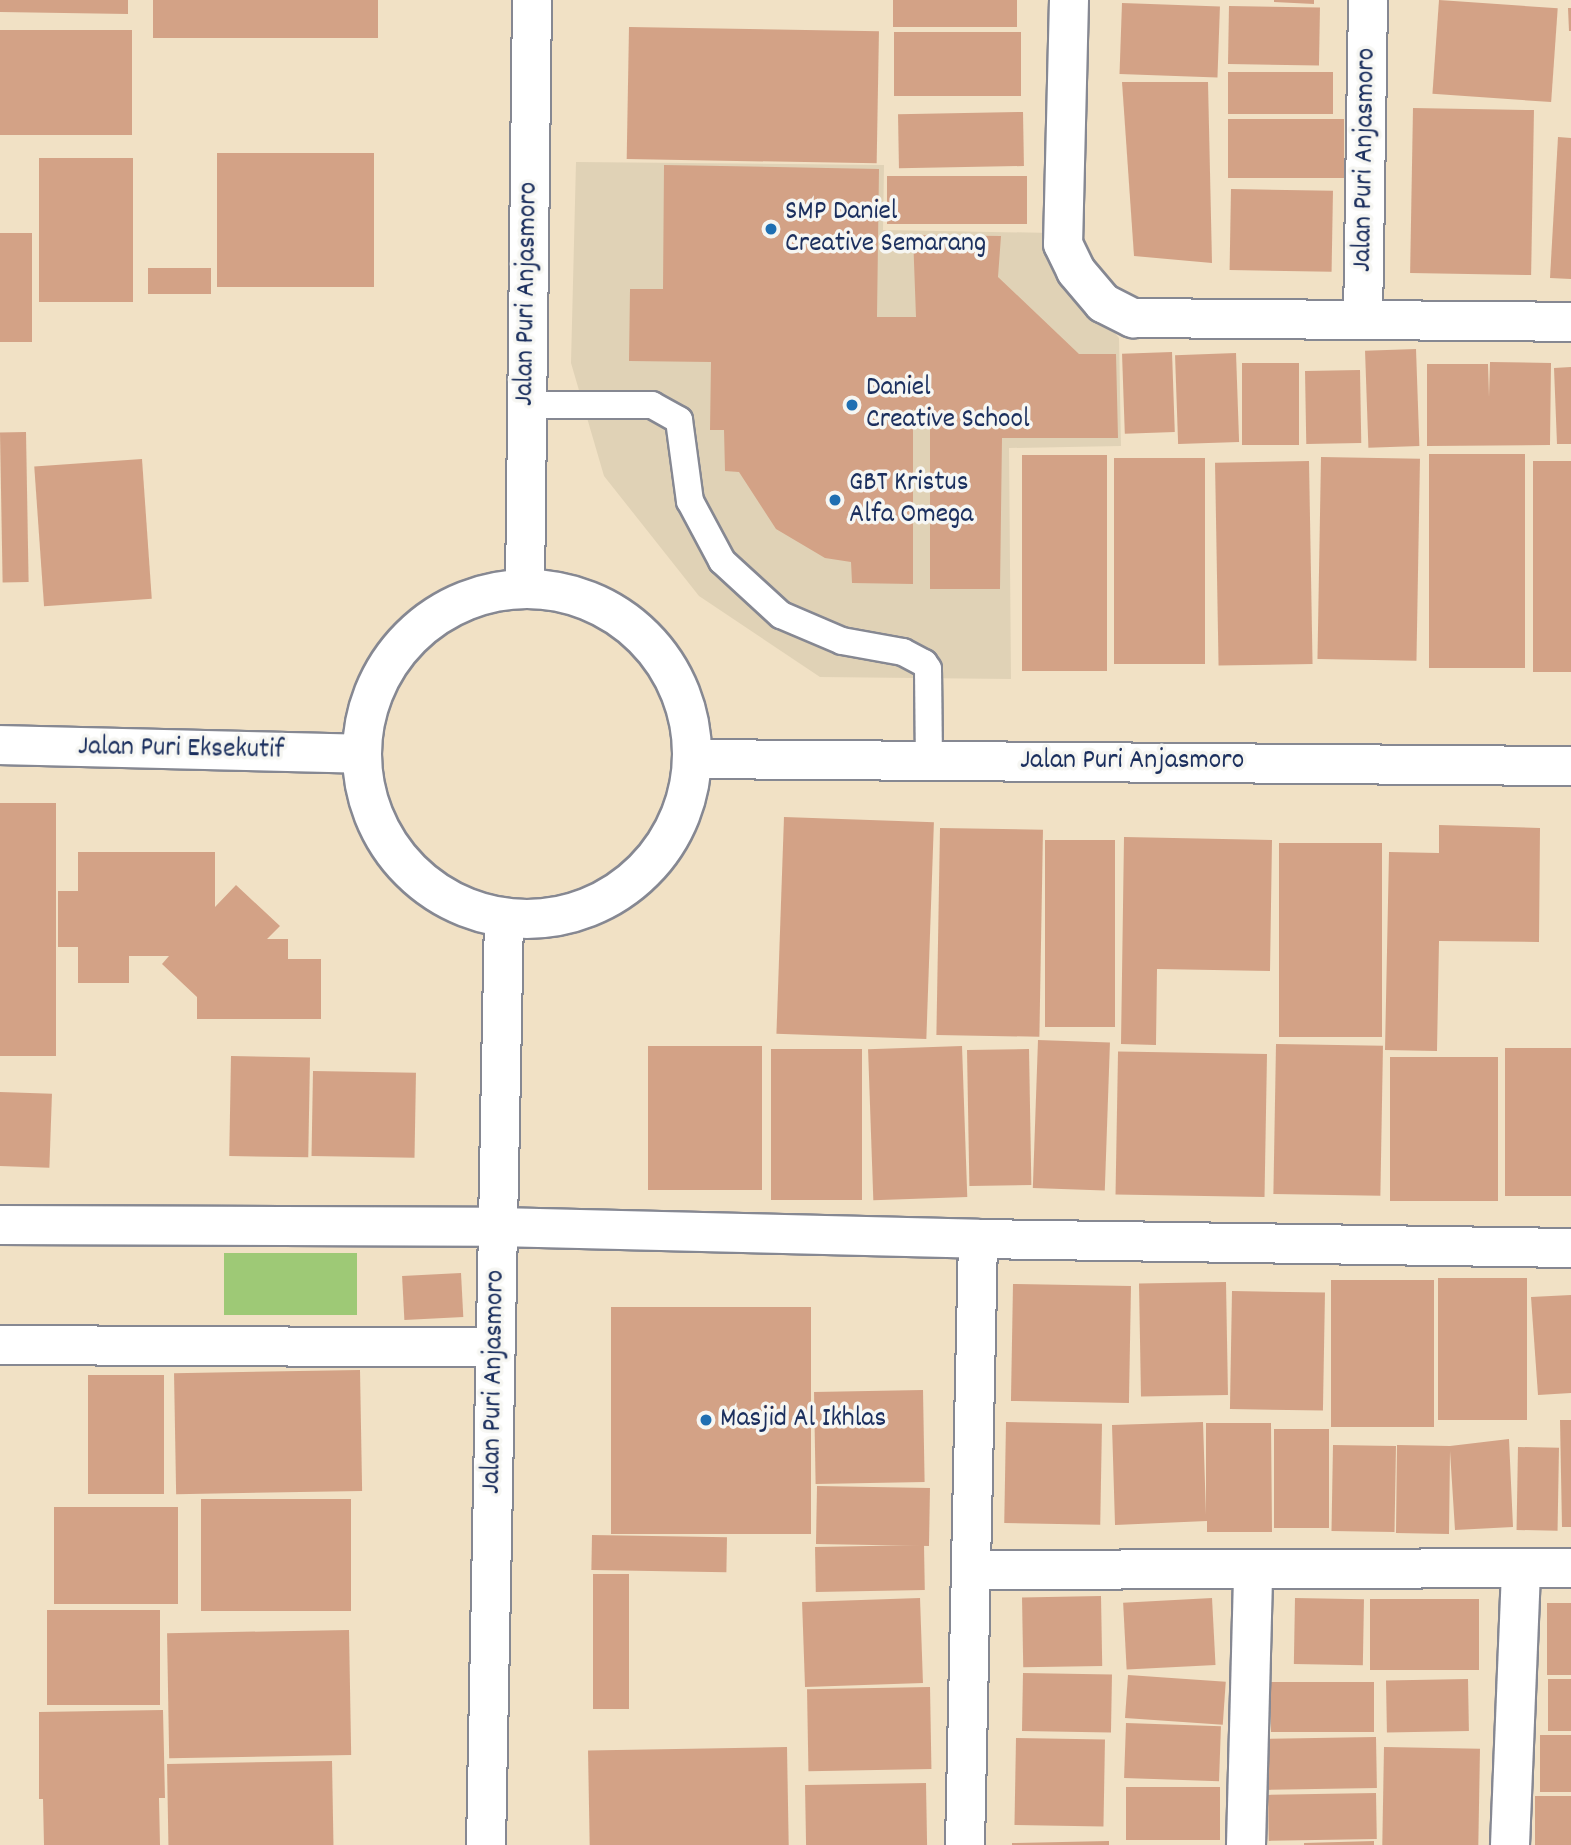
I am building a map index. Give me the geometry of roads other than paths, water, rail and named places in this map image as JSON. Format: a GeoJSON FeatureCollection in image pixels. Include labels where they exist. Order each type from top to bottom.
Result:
{"type":"FeatureCollection","features":[{"type":"Feature","properties":{"kind":"street","name":"Jalan Puri Anjasmoro"},"geometry":{"type":"LineString","coordinates":[[525,588],[532,0]]}},
{"type":"Feature","properties":{"kind":"street"},"geometry":{"type":"LineString","coordinates":[[1069,0],[1063,244],[1076,271],[1103,303],[1133,318],[1571,321]]}},
{"type":"Feature","properties":{"kind":"street","name":"Jalan Puri Anjasmoro"},"geometry":{"type":"LineString","coordinates":[[1363,320],[1368,0]]}},
{"type":"Feature","properties":{"kind":"street"},"geometry":{"type":"LineString","coordinates":[[525,588],[577,596],[625,620],[662,658],[686,706],[693,759],[682,813],[655,861],[634,879],[613,896],[562,917],[504,919],[461,907],[421,881],[389,846],[369,802],[362,754],[370,703],[393,657],[429,621],[475,596],[525,588]]}},
{"type":"Feature","properties":{"kind":"street","name":"Jalan Puri Eksekutif"},"geometry":{"type":"LineString","coordinates":[[0,745],[362,754]]}},
{"type":"Feature","properties":{"kind":"street","name":"Jalan Puri Anjasmoro"},"geometry":{"type":"LineString","coordinates":[[693,759],[1571,766]]}},
{"type":"Feature","properties":{"kind":"street","name":"Jalan Puri Anjasmoro"},"geometry":{"type":"LineString","coordinates":[[486,1845],[504,919]]}},
{"type":"Feature","properties":{"kind":"street"},"geometry":{"type":"LineString","coordinates":[[0,1225],[498,1227],[978,1239],[1571,1248]]}},
{"type":"Feature","properties":{"kind":"street"},"geometry":{"type":"LineString","coordinates":[[965,1845],[978,1239]]}},
{"type":"Feature","properties":{"kind":"street"},"geometry":{"type":"LineString","coordinates":[[0,1345],[496,1348]]}},
{"type":"Feature","properties":{"kind":"street"},"geometry":{"type":"LineString","coordinates":[[1510,1845],[1521,1568]]}},
{"type":"Feature","properties":{"kind":"street"},"geometry":{"type":"LineString","coordinates":[[971,1570],[1571,1568]]}},
{"type":"Feature","properties":{"kind":"street"},"geometry":{"type":"LineString","coordinates":[[1246,1845],[1253,1570]]}},
{"type":"Feature","properties":{"kind":"lane"},"geometry":{"type":"LineString","coordinates":[[527,405],[652,405],[679,420],[690,501],[722,561],[781,615],[842,641],[903,652],[924,663],[928,669],[929,761]]}},
{"type":"Feature","properties":{"kind":"place","name":"SMP Daniel Creative Semarang"},"geometry":{"type":"Point","coordinates":[771,229]}},
{"type":"Feature","properties":{"kind":"place","name":"Daniel Creative School"},"geometry":{"type":"Point","coordinates":[852,405]}},
{"type":"Feature","properties":{"kind":"place","name":"GBT Kristus Alfa Omega"},"geometry":{"type":"Point","coordinates":[835,500]}},
{"type":"Feature","properties":{"kind":"place","name":"Masjid Al Ikhlas"},"geometry":{"type":"Point","coordinates":[706,1420]}}]}
